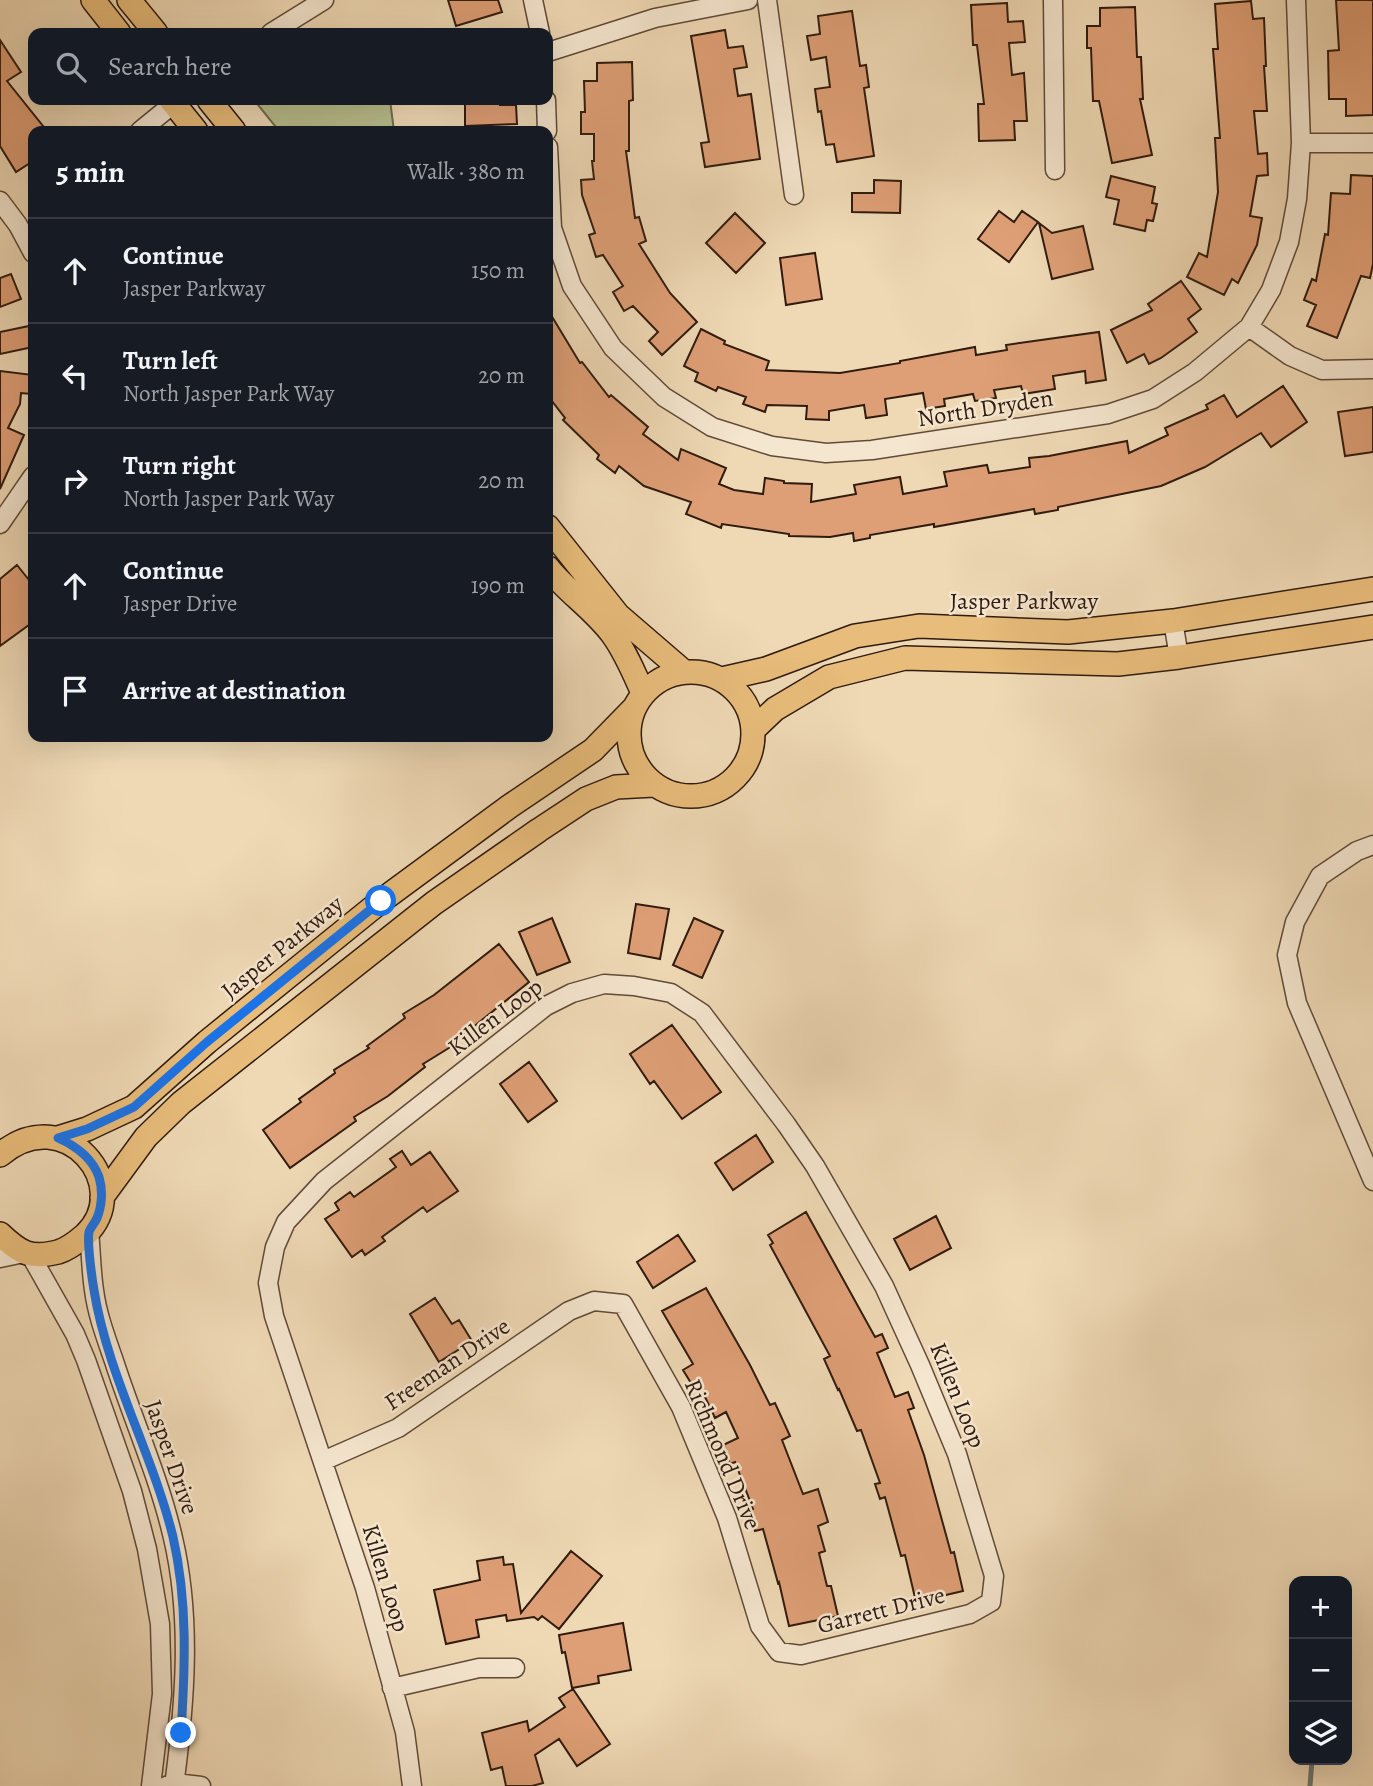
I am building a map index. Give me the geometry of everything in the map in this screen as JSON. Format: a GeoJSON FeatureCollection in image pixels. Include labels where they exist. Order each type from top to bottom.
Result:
{"type":"FeatureCollection","features":[{"type":"Feature","properties":{"kind":"main road"},"geometry":{"type":"LineString","coordinates":[[93,0],[115,28]]}},
{"type":"Feature","properties":{"kind":"main road"},"geometry":{"type":"LineString","coordinates":[[130,0],[152,28]]}},
{"type":"Feature","properties":{"kind":"main road"},"geometry":{"type":"LineString","coordinates":[[178,105],[192,126]]}},
{"type":"Feature","properties":{"kind":"main road"},"geometry":{"type":"LineString","coordinates":[[213,105],[230,126]]}},
{"type":"Feature","properties":{"kind":"main road"},"geometry":{"type":"LineString","coordinates":[[553,533],[618,615],[683,671]]}},
{"type":"Feature","properties":{"kind":"main road"},"geometry":{"type":"LineString","coordinates":[[553,575],[611,633],[630,662],[639,701]]}},
{"type":"Feature","properties":{"kind":"main road","name":"Jasper Parkway"},"geometry":{"type":"LineString","coordinates":[[722,679],[766,669],[855,636],[919,626],[1068,632],[1173,621],[1373,589]]}},
{"type":"Feature","properties":{"kind":"main road"},"geometry":{"type":"LineString","coordinates":[[754,729],[775,709],[829,677],[905,658],[1118,664],[1373,627]]}},
{"type":"Feature","properties":{"kind":"main road"},"geometry":{"type":"LineString","coordinates":[[683,671],[704,672],[722,679],[738,692],[744,701],[754,729],[752,749],[744,768],[731,783],[713,793],[693,797],[672,794],[654,785],[639,769],[631,750],[629,729],[639,701],[654,682],[683,671]]}},
{"type":"Feature","properties":{"kind":"main road","name":"Jasper Parkway"},"geometry":{"type":"LineString","coordinates":[[0,1155],[11,1145],[26,1139],[42,1136],[58,1138],[87,1129],[134,1107],[207,1042],[381,901],[510,806],[593,750],[639,701]]}},
{"type":"Feature","properties":{"kind":"main road"},"geometry":{"type":"LineString","coordinates":[[102,1197],[146,1137],[181,1103],[434,903],[586,799],[616,787],[654,785]]}},
{"type":"Feature","properties":{"kind":"main road"},"geometry":{"type":"LineString","coordinates":[[0,1234],[27,1254],[61,1251],[76,1243],[89,1231],[100,1209],[102,1197],[99,1177],[90,1160],[76,1146],[58,1138]]}},
{"type":"Feature","properties":{"kind":"street"},"geometry":{"type":"LineString","coordinates":[[279,28],[324,0]]}},
{"type":"Feature","properties":{"kind":"street"},"geometry":{"type":"LineString","coordinates":[[533,0],[539,28]]}},
{"type":"Feature","properties":{"kind":"street"},"geometry":{"type":"LineString","coordinates":[[553,50],[654,18],[748,0]]}},
{"type":"Feature","properties":{"kind":"street"},"geometry":{"type":"LineString","coordinates":[[767,0],[793,195]]}},
{"type":"Feature","properties":{"kind":"street"},"geometry":{"type":"LineString","coordinates":[[1053,0],[1055,170]]}},
{"type":"Feature","properties":{"kind":"street","name":"North Dryden"},"geometry":{"type":"LineString","coordinates":[[553,231],[572,286],[613,348],[664,397],[712,427],[772,446],[826,453],[872,450],[1108,414],[1153,400],[1195,372],[1249,327],[1272,290],[1289,242],[1297,199],[1301,143],[1296,0]]}},
{"type":"Feature","properties":{"kind":"street"},"geometry":{"type":"LineString","coordinates":[[146,126],[170,105]]}},
{"type":"Feature","properties":{"kind":"street"},"geometry":{"type":"LineString","coordinates":[[546,105],[547,126]]}},
{"type":"Feature","properties":{"kind":"street"},"geometry":{"type":"LineString","coordinates":[[1301,143],[1373,143]]}},
{"type":"Feature","properties":{"kind":"street"},"geometry":{"type":"LineString","coordinates":[[0,201],[25,219]]}},
{"type":"Feature","properties":{"kind":"street"},"geometry":{"type":"LineString","coordinates":[[1249,327],[1290,356],[1322,370],[1373,369]]}},
{"type":"Feature","properties":{"kind":"street"},"geometry":{"type":"LineString","coordinates":[[0,524],[28,483]]}},
{"type":"Feature","properties":{"kind":"street"},"geometry":{"type":"LineString","coordinates":[[1173,621],[1179,657]]}},
{"type":"Feature","properties":{"kind":"street"},"geometry":{"type":"LineString","coordinates":[[1373,845],[1357,850],[1320,876],[1295,922],[1287,955],[1297,1003],[1373,1181]]}},
{"type":"Feature","properties":{"kind":"street","name":"Killen Loop"},"geometry":{"type":"LineString","coordinates":[[412,1786],[405,1732],[365,1588],[274,1316],[268,1283],[275,1247],[286,1222],[324,1181],[546,1006],[572,993],[604,984],[634,986],[671,993],[702,1013],[815,1166],[884,1286],[957,1454],[994,1576],[991,1602]]}},
{"type":"Feature","properties":{"kind":"street","name":"Jasper Drive"},"geometry":{"type":"LineString","coordinates":[[89,1231],[94,1291],[106,1339],[173,1538],[184,1615],[185,1668],[181,1733],[171,1785]]}},
{"type":"Feature","properties":{"kind":"street"},"geometry":{"type":"LineString","coordinates":[[0,1258],[27,1254]]}},
{"type":"Feature","properties":{"kind":"street","name":"Jasper Drive"},"geometry":{"type":"LineString","coordinates":[[27,1254],[75,1334],[86,1360],[132,1491],[147,1549],[160,1624],[162,1694],[151,1786]]}},
{"type":"Feature","properties":{"kind":"street","name":"Freeman Drive"},"geometry":{"type":"LineString","coordinates":[[323,1461],[398,1428],[558,1319],[594,1301]]}},
{"type":"Feature","properties":{"kind":"street","name":"Richmond Drive"},"geometry":{"type":"LineString","coordinates":[[594,1301],[623,1304],[681,1407],[727,1518],[760,1626],[779,1652]]}},
{"type":"Feature","properties":{"kind":"street","name":"Garrett Drive"},"geometry":{"type":"LineString","coordinates":[[779,1652],[801,1655],[970,1614],[991,1602]]}},
{"type":"Feature","properties":{"kind":"street"},"geometry":{"type":"LineString","coordinates":[[392,1688],[479,1668],[515,1668]]}},
{"type":"Feature","properties":{"kind":"street"},"geometry":{"type":"LineString","coordinates":[[171,1785],[201,1786]]}},
{"type":"Feature","properties":{"kind":"green space"},"geometry":{"type":"Polygon","coordinates":[[[258,105],[391,105],[393,126],[275,126],[258,105]]]}},
{"type":"Feature","properties":{"kind":"building"},"geometry":{"type":"Polygon","coordinates":[[[448,0],[498,0],[502,12],[456,26],[448,0]]]}},
{"type":"Feature","properties":{"kind":"building"},"geometry":{"type":"Polygon","coordinates":[[[1336,0],[1373,0],[1373,115],[1346,116],[1346,99],[1329,99],[1328,51],[1339,50],[1336,0]]]}},
{"type":"Feature","properties":{"kind":"building"},"geometry":{"type":"Polygon","coordinates":[[[1251,1],[1253,19],[1264,18],[1267,111],[1254,111],[1258,154],[1267,153],[1268,175],[1257,176],[1250,216],[1262,218],[1257,245],[1238,283],[1232,279],[1224,295],[1187,277],[1199,253],[1207,257],[1218,192],[1215,138],[1220,138],[1213,49],[1218,49],[1215,4],[1251,1]]]}},
{"type":"Feature","properties":{"kind":"building"},"geometry":{"type":"Polygon","coordinates":[[[1007,3],[1008,22],[1023,21],[1025,42],[1009,43],[1012,75],[1024,73],[1027,121],[1014,121],[1015,140],[979,141],[978,104],[984,104],[977,45],[973,45],[971,5],[1007,3]]]}},
{"type":"Feature","properties":{"kind":"building"},"geometry":{"type":"Polygon","coordinates":[[[1135,7],[1137,57],[1141,57],[1143,99],[1140,99],[1152,155],[1112,163],[1099,101],[1093,101],[1091,48],[1087,48],[1087,26],[1100,26],[1100,8],[1135,7]]]}},
{"type":"Feature","properties":{"kind":"building"},"geometry":{"type":"Polygon","coordinates":[[[852,11],[860,66],[866,65],[869,87],[864,88],[874,156],[837,162],[834,144],[826,145],[815,89],[830,87],[826,57],[811,60],[807,36],[820,34],[818,16],[852,11]]]}},
{"type":"Feature","properties":{"kind":"building"},"geometry":{"type":"Polygon","coordinates":[[[725,30],[728,48],[743,46],[747,67],[734,69],[738,96],[751,94],[760,159],[705,167],[701,143],[709,142],[691,36],[725,30]]]}},
{"type":"Feature","properties":{"kind":"building"},"geometry":{"type":"Polygon","coordinates":[[[0,40],[21,72],[7,81],[43,126],[28,126],[28,164],[16,172],[0,146],[0,40]]]}},
{"type":"Feature","properties":{"kind":"building"},"geometry":{"type":"Polygon","coordinates":[[[632,62],[633,100],[629,101],[629,151],[626,151],[635,218],[639,217],[646,241],[639,244],[670,293],[697,322],[662,355],[649,341],[658,332],[633,306],[624,311],[613,292],[623,286],[603,255],[596,257],[589,235],[595,233],[582,195],[581,180],[594,179],[594,134],[581,134],[581,112],[585,112],[584,81],[597,81],[597,63],[632,62]]]}},
{"type":"Feature","properties":{"kind":"building"},"geometry":{"type":"Polygon","coordinates":[[[465,105],[516,105],[517,124],[465,126],[465,105]]]}},
{"type":"Feature","properties":{"kind":"building"},"geometry":{"type":"Polygon","coordinates":[[[1351,175],[1373,176],[1373,264],[1370,278],[1361,276],[1337,338],[1307,326],[1316,305],[1304,300],[1312,279],[1316,281],[1325,234],[1328,235],[1331,193],[1350,194],[1351,175]]]}},
{"type":"Feature","properties":{"kind":"building"},"geometry":{"type":"Polygon","coordinates":[[[1111,176],[1155,187],[1152,203],[1157,204],[1153,221],[1147,220],[1145,231],[1114,224],[1119,200],[1106,197],[1111,176]]]}},
{"type":"Feature","properties":{"kind":"building"},"geometry":{"type":"Polygon","coordinates":[[[874,180],[901,181],[900,213],[852,212],[852,193],[874,193],[874,180]]]}},
{"type":"Feature","properties":{"kind":"building"},"geometry":{"type":"Polygon","coordinates":[[[999,211],[1014,222],[1022,211],[1038,222],[1009,262],[978,239],[999,211]]]}},
{"type":"Feature","properties":{"kind":"building"},"geometry":{"type":"Polygon","coordinates":[[[735,213],[765,243],[736,273],[706,243],[735,213]]]}},
{"type":"Feature","properties":{"kind":"building"},"geometry":{"type":"Polygon","coordinates":[[[1039,223],[1052,233],[1083,226],[1093,269],[1052,279],[1039,223]]]}},
{"type":"Feature","properties":{"kind":"building"},"geometry":{"type":"Polygon","coordinates":[[[815,253],[822,299],[786,305],[780,258],[815,253]]]}},
{"type":"Feature","properties":{"kind":"building"},"geometry":{"type":"Polygon","coordinates":[[[11,274],[21,299],[0,307],[0,278],[11,274]]]}},
{"type":"Feature","properties":{"kind":"building"},"geometry":{"type":"Polygon","coordinates":[[[1181,281],[1201,309],[1188,319],[1197,332],[1149,364],[1144,354],[1127,363],[1111,330],[1152,310],[1148,304],[1181,281]]]}},
{"type":"Feature","properties":{"kind":"building"},"geometry":{"type":"Polygon","coordinates":[[[553,318],[580,363],[582,362],[609,397],[611,395],[648,427],[643,434],[678,460],[681,449],[726,468],[719,484],[734,490],[763,494],[765,478],[784,483],[812,484],[811,502],[856,494],[854,485],[900,477],[903,494],[947,486],[944,472],[987,465],[989,473],[1030,467],[1029,458],[1127,441],[1129,453],[1168,435],[1165,428],[1208,409],[1206,405],[1224,395],[1237,417],[1283,386],[1307,422],[1271,447],[1261,433],[1205,467],[1161,486],[1058,507],[1058,510],[1035,514],[1034,509],[934,527],[934,524],[870,535],[870,538],[854,541],[853,533],[830,537],[789,536],[722,524],[721,528],[686,514],[691,502],[644,486],[619,466],[615,473],[597,459],[599,455],[563,420],[565,418],[553,402],[553,318]]]}},
{"type":"Feature","properties":{"kind":"building"},"geometry":{"type":"Polygon","coordinates":[[[28,326],[28,348],[0,354],[0,332],[28,326]]]}},
{"type":"Feature","properties":{"kind":"building"},"geometry":{"type":"Polygon","coordinates":[[[701,329],[725,341],[724,344],[769,361],[766,370],[840,373],[975,347],[976,355],[1007,350],[1006,345],[1099,332],[1106,380],[1086,383],[1085,371],[1053,376],[1055,389],[1023,394],[1021,386],[994,390],[996,398],[975,401],[973,394],[944,399],[945,406],[926,409],[923,393],[885,399],[887,415],[866,418],[864,405],[829,411],[829,420],[806,419],[807,406],[767,405],[765,412],[743,404],[746,397],[718,387],[716,391],[695,381],[698,373],[684,366],[701,329]]]}},
{"type":"Feature","properties":{"kind":"building"},"geometry":{"type":"Polygon","coordinates":[[[0,371],[28,374],[28,394],[21,393],[20,404],[8,428],[24,435],[0,489],[0,371]]]}},
{"type":"Feature","properties":{"kind":"building"},"geometry":{"type":"Polygon","coordinates":[[[1373,407],[1373,452],[1345,456],[1338,412],[1373,407]]]}},
{"type":"Feature","properties":{"kind":"building"},"geometry":{"type":"Polygon","coordinates":[[[17,565],[28,579],[28,626],[0,646],[0,579],[17,565]]]}},
{"type":"Feature","properties":{"kind":"building"},"geometry":{"type":"Polygon","coordinates":[[[636,904],[669,909],[660,959],[628,953],[636,904]]]}},
{"type":"Feature","properties":{"kind":"building"},"geometry":{"type":"Polygon","coordinates":[[[552,918],[570,962],[537,975],[519,932],[552,918]]]}},
{"type":"Feature","properties":{"kind":"building"},"geometry":{"type":"Polygon","coordinates":[[[694,918],[723,931],[702,978],[673,965],[694,918]]]}},
{"type":"Feature","properties":{"kind":"building"},"geometry":{"type":"Polygon","coordinates":[[[499,944],[529,982],[456,1041],[457,1043],[423,1064],[425,1067],[388,1096],[354,1117],[356,1121],[290,1168],[263,1130],[301,1102],[299,1099],[335,1073],[334,1070],[369,1048],[367,1046],[405,1018],[403,1014],[434,995],[499,944]]]}},
{"type":"Feature","properties":{"kind":"building"},"geometry":{"type":"Polygon","coordinates":[[[672,1025],[721,1092],[682,1119],[654,1081],[650,1084],[630,1054],[672,1025]]]}},
{"type":"Feature","properties":{"kind":"building"},"geometry":{"type":"Polygon","coordinates":[[[529,1062],[557,1101],[528,1122],[500,1084],[529,1062]]]}},
{"type":"Feature","properties":{"kind":"building"},"geometry":{"type":"Polygon","coordinates":[[[756,1135],[773,1162],[733,1190],[715,1163],[756,1135]]]}},
{"type":"Feature","properties":{"kind":"building"},"geometry":{"type":"Polygon","coordinates":[[[402,1151],[411,1165],[430,1152],[458,1191],[427,1212],[423,1207],[382,1237],[385,1241],[365,1255],[362,1250],[352,1257],[325,1219],[339,1210],[335,1203],[350,1192],[354,1197],[396,1167],[390,1159],[402,1151]]]}},
{"type":"Feature","properties":{"kind":"building"},"geometry":{"type":"Polygon","coordinates":[[[806,1212],[875,1337],[882,1334],[888,1348],[877,1353],[895,1397],[908,1392],[914,1408],[908,1410],[924,1455],[951,1553],[954,1552],[963,1591],[916,1602],[905,1555],[901,1556],[885,1497],[880,1499],[875,1484],[880,1483],[861,1430],[857,1431],[824,1359],[830,1356],[770,1245],[773,1243],[768,1235],[806,1212]]]}},
{"type":"Feature","properties":{"kind":"building"},"geometry":{"type":"Polygon","coordinates":[[[936,1216],[951,1248],[910,1270],[894,1239],[936,1216]]]}},
{"type":"Feature","properties":{"kind":"building"},"geometry":{"type":"Polygon","coordinates":[[[678,1235],[695,1261],[653,1288],[637,1262],[678,1235]]]}},
{"type":"Feature","properties":{"kind":"building"},"geometry":{"type":"Polygon","coordinates":[[[706,1288],[770,1405],[775,1403],[790,1436],[782,1440],[803,1494],[818,1489],[828,1522],[818,1526],[825,1551],[819,1553],[838,1616],[789,1626],[763,1529],[755,1531],[749,1511],[753,1509],[735,1462],[730,1464],[721,1446],[738,1438],[726,1412],[715,1418],[697,1380],[691,1383],[683,1370],[693,1364],[662,1311],[706,1288]]]}},
{"type":"Feature","properties":{"kind":"building"},"geometry":{"type":"Polygon","coordinates":[[[435,1298],[452,1324],[459,1320],[472,1341],[439,1362],[410,1314],[435,1298]]]}},
{"type":"Feature","properties":{"kind":"building"},"geometry":{"type":"Polygon","coordinates":[[[571,1551],[602,1576],[559,1629],[542,1616],[538,1620],[534,1617],[507,1621],[506,1615],[476,1620],[479,1637],[446,1644],[434,1590],[480,1580],[477,1561],[503,1557],[504,1565],[513,1564],[521,1613],[571,1551]]]}},
{"type":"Feature","properties":{"kind":"building"},"geometry":{"type":"Polygon","coordinates":[[[623,1623],[631,1670],[598,1676],[599,1683],[572,1688],[559,1635],[623,1623]]]}},
{"type":"Feature","properties":{"kind":"building"},"geometry":{"type":"Polygon","coordinates":[[[573,1689],[610,1744],[577,1766],[559,1739],[535,1755],[543,1783],[532,1786],[506,1786],[502,1767],[491,1770],[482,1733],[527,1721],[529,1731],[565,1707],[559,1698],[573,1689]]]}},
{"type":"Feature","properties":{"kind":"waterway"},"geometry":{"type":"LineString","coordinates":[[1310,1786],[1312,1765]]}},
{"type":"Feature","properties":{"kind":"route"},"geometry":{"type":"LineString","coordinates":[[181,1733],[185,1668],[184,1615],[173,1538],[106,1339],[94,1291],[89,1231],[100,1209],[102,1197],[99,1177],[90,1160],[76,1146],[58,1138],[87,1129],[134,1107],[207,1042],[381,901]]}}]}
